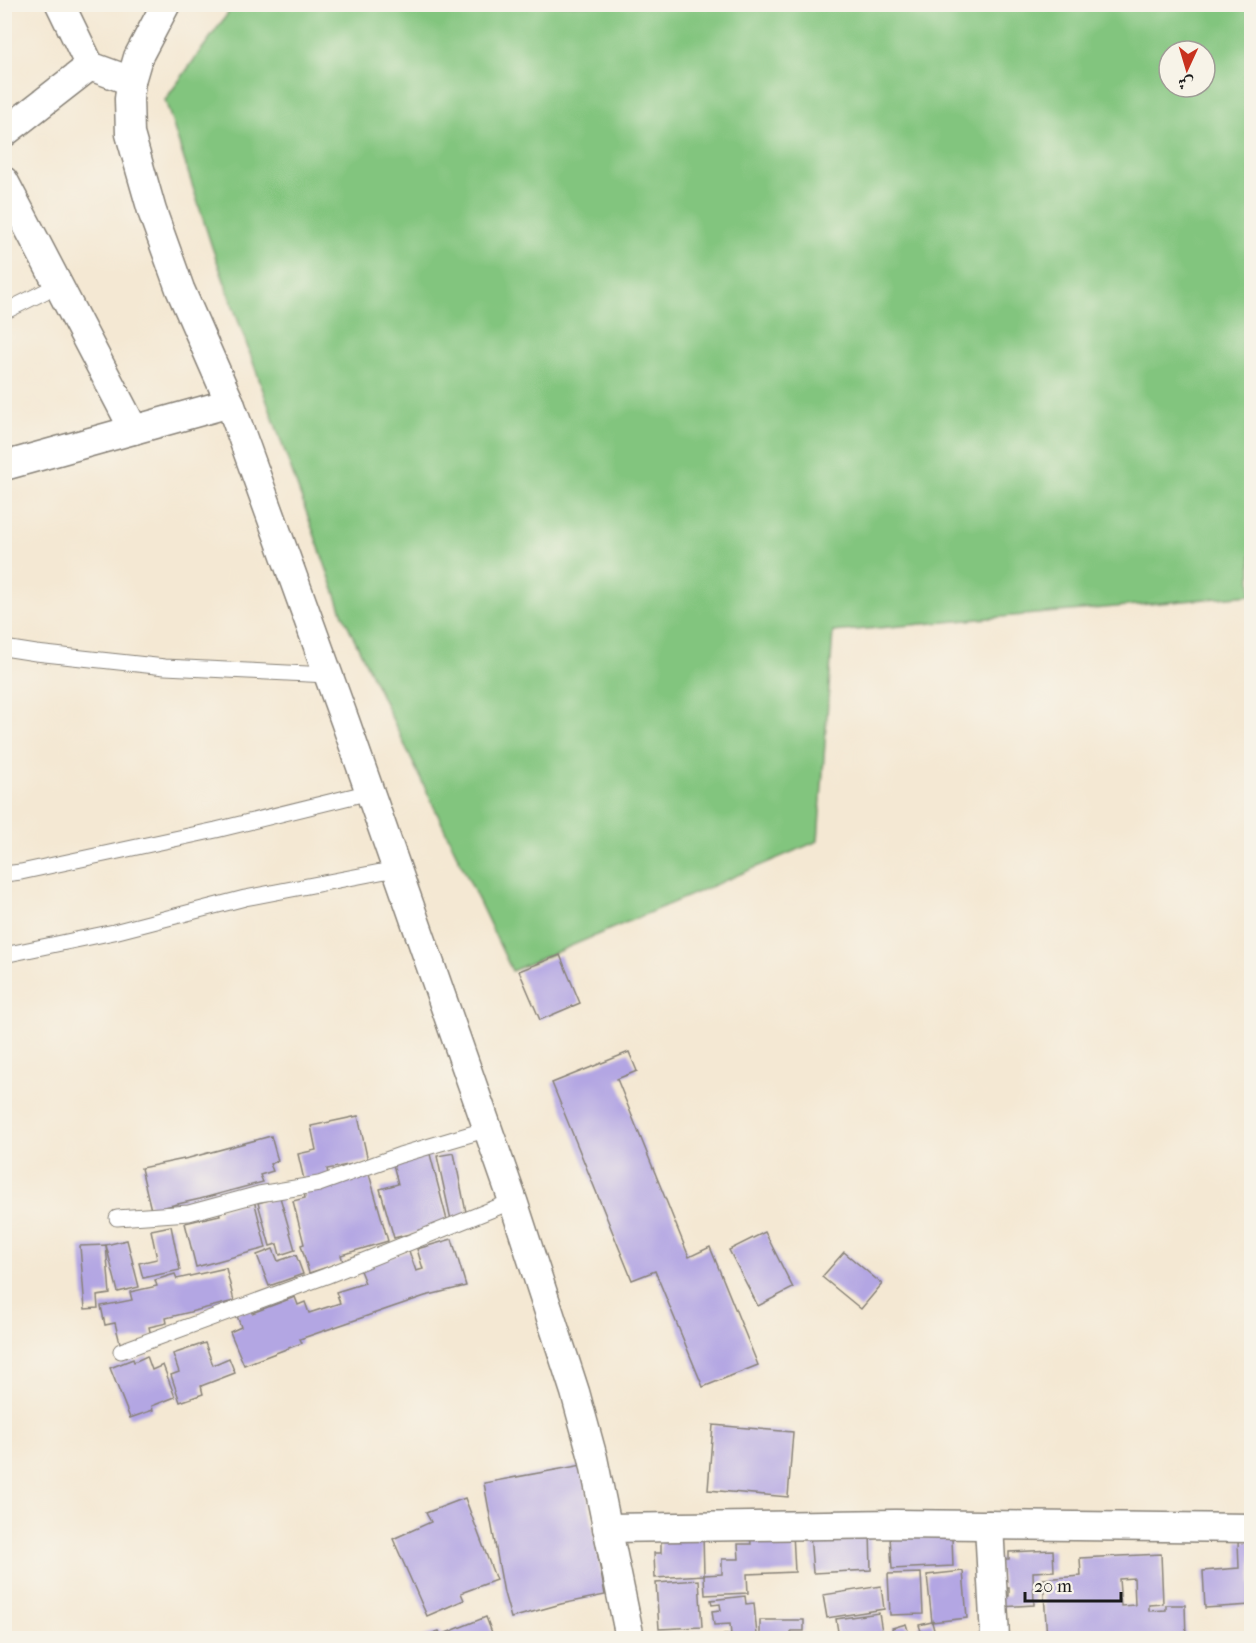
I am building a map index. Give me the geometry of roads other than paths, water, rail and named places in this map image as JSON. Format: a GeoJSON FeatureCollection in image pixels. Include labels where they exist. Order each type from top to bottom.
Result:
{"type":"FeatureCollection","features":[{"type":"Feature","properties":{"kind":"street"},"geometry":{"type":"LineString","coordinates":[[60,4],[90,66],[130,81]]}},
{"type":"Feature","properties":{"kind":"street"},"geometry":{"type":"LineString","coordinates":[[166,4],[138,57],[130,81],[130,134],[152,211],[180,289],[230,403],[370,792],[513,1202],[575,1392],[593,1458],[630,1638]]}},
{"type":"Feature","properties":{"kind":"street"},"geometry":{"type":"LineString","coordinates":[[4,133],[90,66]]}},
{"type":"Feature","properties":{"kind":"street"},"geometry":{"type":"LineString","coordinates":[[4,181],[134,430]]}},
{"type":"Feature","properties":{"kind":"street"},"geometry":{"type":"LineString","coordinates":[[4,465],[230,403]]}},
{"type":"Feature","properties":{"kind":"street"},"geometry":{"type":"LineString","coordinates":[[607,1528],[895,1524],[1251,1528]]}},
{"type":"Feature","properties":{"kind":"street"},"geometry":{"type":"LineString","coordinates":[[989,1525],[995,1638]]}},
{"type":"Feature","properties":{"kind":"lane"},"geometry":{"type":"LineString","coordinates":[[4,312],[58,285]]}},
{"type":"Feature","properties":{"kind":"lane"},"geometry":{"type":"LineString","coordinates":[[4,648],[165,667],[328,675]]}},
{"type":"Feature","properties":{"kind":"lane"},"geometry":{"type":"LineString","coordinates":[[4,874],[216,830],[370,792]]}},
{"type":"Feature","properties":{"kind":"lane"},"geometry":{"type":"LineString","coordinates":[[4,955],[114,932],[245,898],[396,869]]}},
{"type":"Feature","properties":{"kind":"lane"},"geometry":{"type":"LineString","coordinates":[[117,1218],[189,1213],[259,1194],[319,1184],[400,1155],[488,1129]]}},
{"type":"Feature","properties":{"kind":"lane"},"geometry":{"type":"LineString","coordinates":[[121,1351],[326,1276],[513,1202]]}}]}
